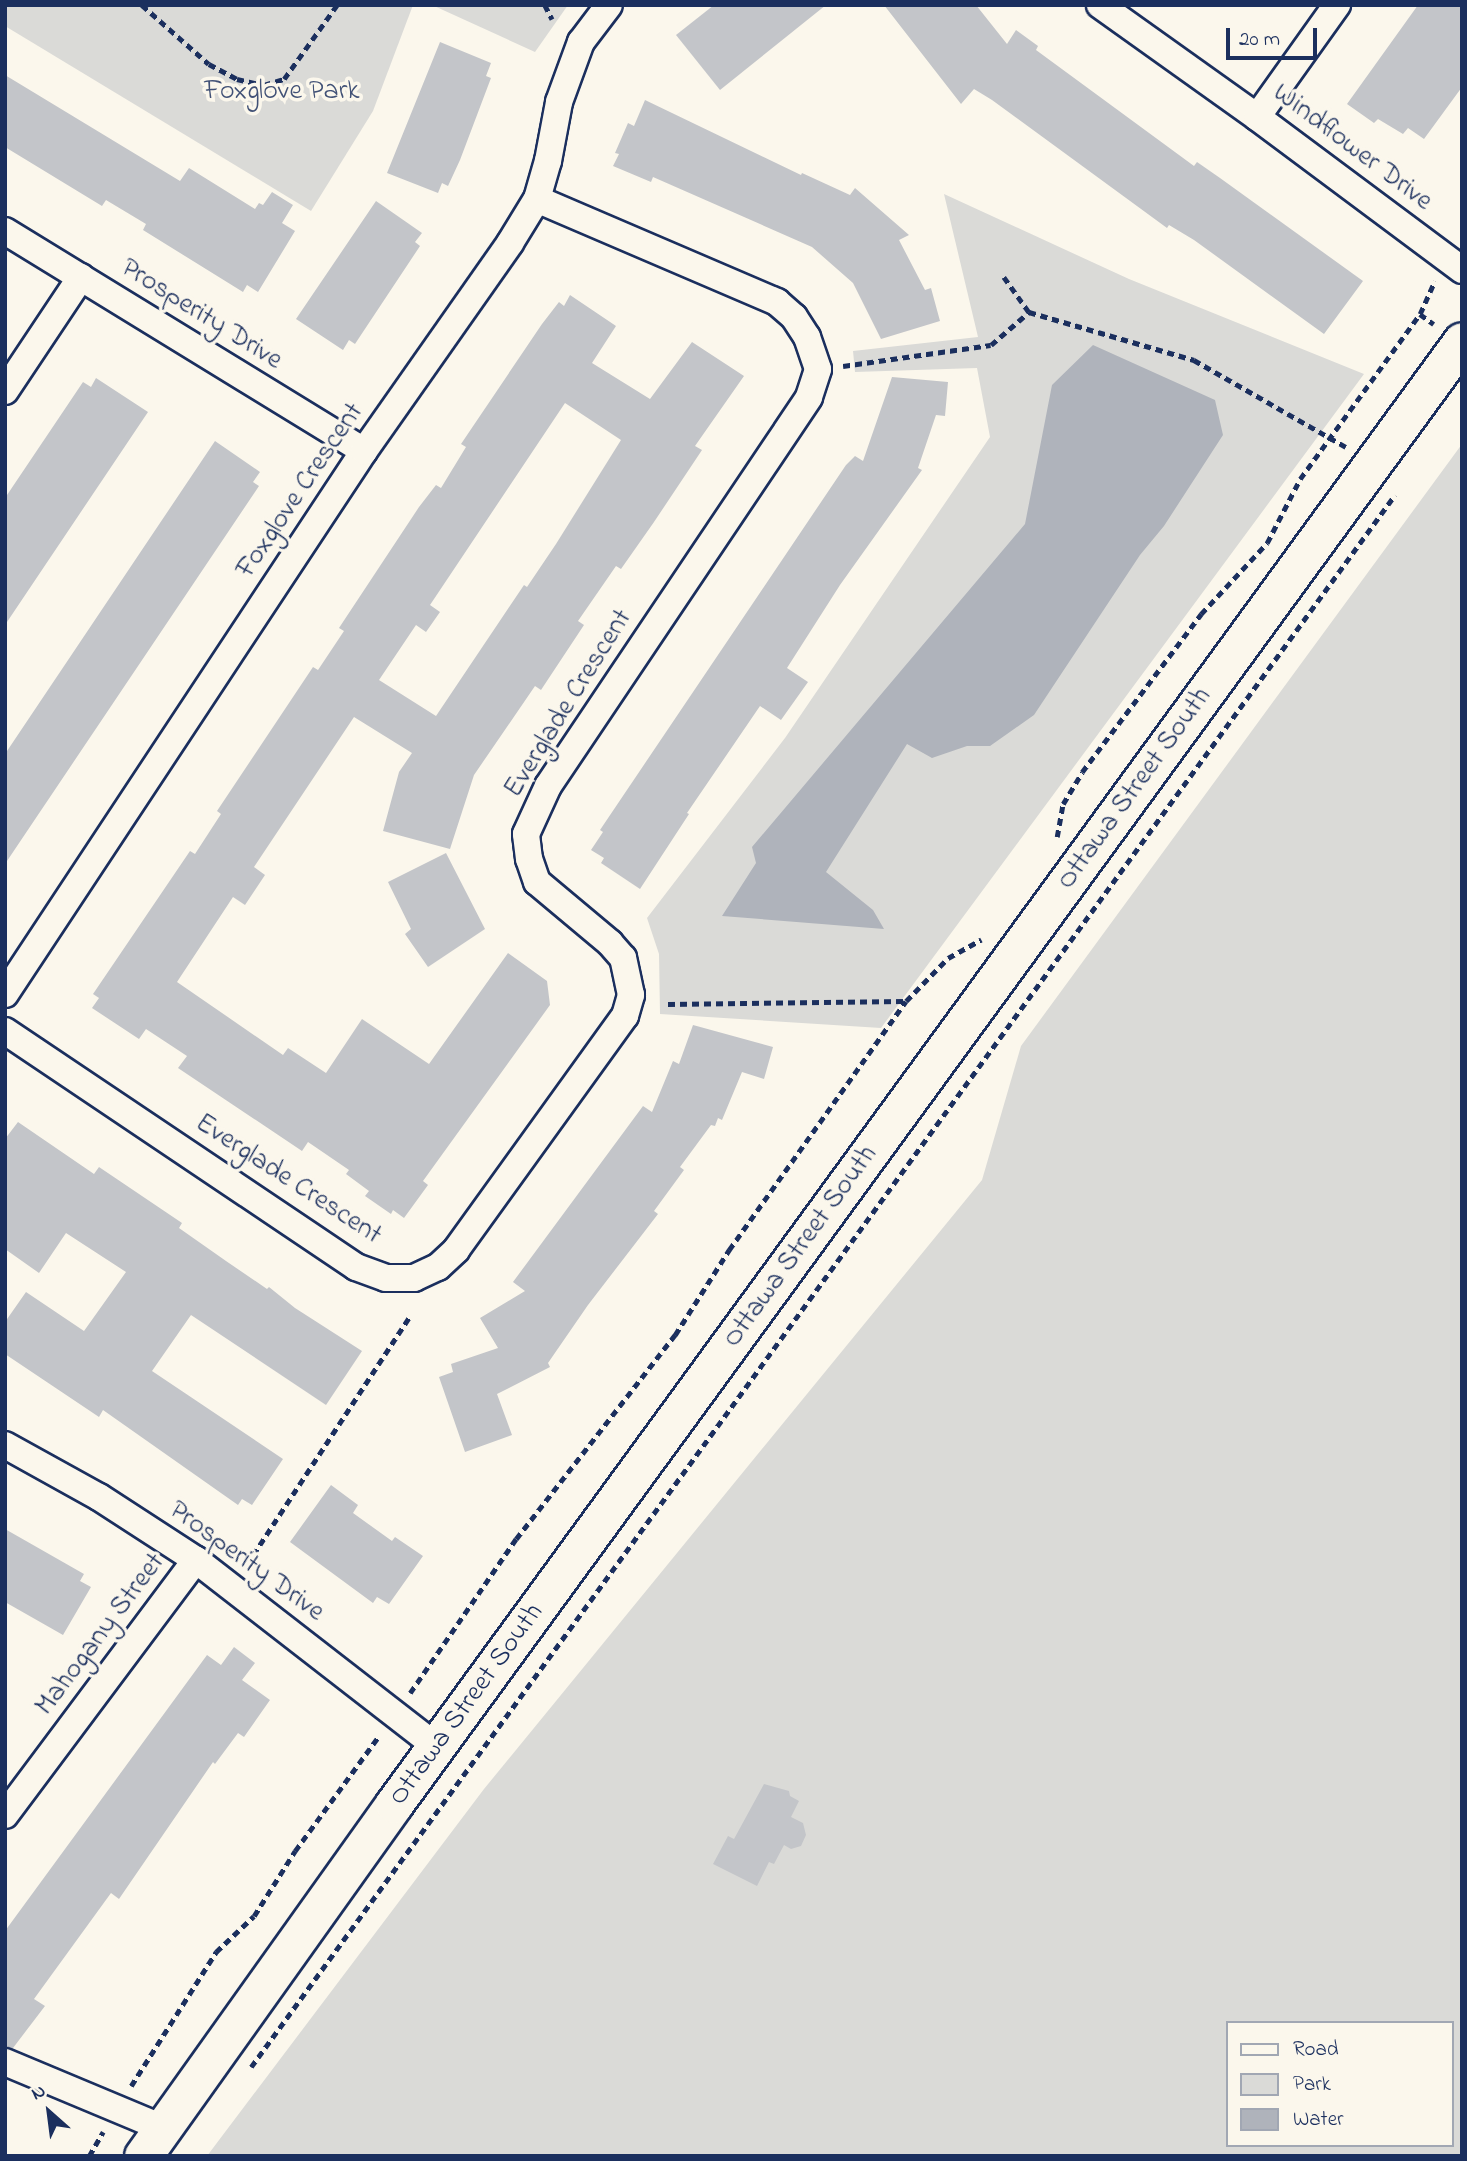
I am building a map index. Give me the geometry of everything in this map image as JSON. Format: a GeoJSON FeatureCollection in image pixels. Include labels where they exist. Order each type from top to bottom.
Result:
{"type":"FeatureCollection","features":[{"type":"Feature","properties":{"kind":"main road","name":"Ottawa Street South"},"geometry":{"type":"LineString","coordinates":[[153,2142],[437,1747],[1375,461],[1449,333]]}},
{"type":"Feature","properties":{"kind":"street","name":"Foxglove Crescent"},"geometry":{"type":"LineString","coordinates":[[5,994],[365,452],[510,243],[537,199],[548,161],[559,102],[580,42],[609,5]]}},
{"type":"Feature","properties":{"kind":"street","name":"Windflower Drive"},"geometry":{"type":"LineString","coordinates":[[1100,5],[1257,117],[1462,270]]}},
{"type":"Feature","properties":{"kind":"street"},"geometry":{"type":"LineString","coordinates":[[1257,117],[1337,5]]}},
{"type":"Feature","properties":{"kind":"street"},"geometry":{"type":"LineString","coordinates":[[537,199],[777,302],[794,317],[807,337],[817,369]]}},
{"type":"Feature","properties":{"kind":"street","name":"Prosperity Drive"},"geometry":{"type":"LineString","coordinates":[[5,231],[365,452]]}},
{"type":"Feature","properties":{"kind":"street"},"geometry":{"type":"LineString","coordinates":[[5,391],[81,277]]}},
{"type":"Feature","properties":{"kind":"street","name":"Everglade Crescent"},"geometry":{"type":"LineString","coordinates":[[5,1031],[356,1267],[386,1279],[414,1278],[438,1267],[456,1250],[625,1016],[631,995],[623,958],[610,943],[537,882],[529,859],[526,834],[534,813],[548,786],[809,397],[817,369]]}},
{"type":"Feature","properties":{"kind":"street","name":"Prosperity Drive"},"geometry":{"type":"LineString","coordinates":[[5,1446],[99,1497],[196,1560],[437,1747]]}},
{"type":"Feature","properties":{"kind":"street","name":"Mahogany Street"},"geometry":{"type":"LineString","coordinates":[[5,1815],[196,1560]]}},
{"type":"Feature","properties":{"kind":"street"},"geometry":{"type":"LineString","coordinates":[[5,2062],[117,2109],[153,2142]]}},
{"type":"Feature","properties":{"kind":"path"},"geometry":{"type":"LineString","coordinates":[[142,5],[209,64],[237,79],[264,85],[284,79],[337,5]]}},
{"type":"Feature","properties":{"kind":"path"},"geometry":{"type":"LineString","coordinates":[[545,5],[552,19]]}},
{"type":"Feature","properties":{"kind":"path"},"geometry":{"type":"LineString","coordinates":[[1003,277],[1029,312],[1195,360],[1328,438],[1375,461]]}},
{"type":"Feature","properties":{"kind":"path"},"geometry":{"type":"LineString","coordinates":[[1054,849],[1063,804],[1082,772],[1201,614],[1267,543],[1300,479],[1420,314],[1433,285]]}},
{"type":"Feature","properties":{"kind":"path"},"geometry":{"type":"LineString","coordinates":[[817,369],[991,345],[1029,312]]}},
{"type":"Feature","properties":{"kind":"path"},"geometry":{"type":"LineString","coordinates":[[1420,314],[1449,333]]}},
{"type":"Feature","properties":{"kind":"path"},"geometry":{"type":"LineString","coordinates":[[250,2069],[1396,493]]}},
{"type":"Feature","properties":{"kind":"path"},"geometry":{"type":"LineString","coordinates":[[415,1686],[516,1539],[675,1335],[729,1250],[906,1002],[948,958],[993,934]]}},
{"type":"Feature","properties":{"kind":"path"},"geometry":{"type":"LineString","coordinates":[[668,1004],[906,1002]]}},
{"type":"Feature","properties":{"kind":"path"},"geometry":{"type":"LineString","coordinates":[[253,1555],[411,1316]]}},
{"type":"Feature","properties":{"kind":"path"},"geometry":{"type":"LineString","coordinates":[[89,2156],[216,1952],[254,1916],[295,1851],[381,1733]]}},
{"type":"Feature","properties":{"kind":"green space","name":"Foxglove Park"},"geometry":{"type":"Polygon","coordinates":[[[5,5],[413,5],[373,111],[311,211],[5,26],[5,5]]]}},
{"type":"Feature","properties":{"kind":"green space"},"geometry":{"type":"Polygon","coordinates":[[[432,5],[568,5],[535,52],[432,5]]]}},
{"type":"Feature","properties":{"kind":"green space"},"geometry":{"type":"Polygon","coordinates":[[[944,194],[1129,279],[1364,374],[881,1028],[660,1014],[659,954],[647,918],[785,738],[990,437],[977,368],[855,372],[853,351],[978,337],[944,194]]]}},
{"type":"Feature","properties":{"kind":"green space"},"geometry":{"type":"Polygon","coordinates":[[[1462,444],[1462,2156],[207,2156],[484,1789],[982,1180],[1021,1046],[1462,444]]]}},
{"type":"Feature","properties":{"kind":"water"},"geometry":{"type":"Polygon","coordinates":[[[1093,345],[1215,400],[1223,435],[1164,526],[1140,555],[1034,715],[990,746],[967,746],[932,758],[907,744],[826,872],[873,910],[884,929],[722,916],[756,863],[752,847],[1025,524],[1052,385],[1093,345]]]}},
{"type":"Feature","properties":{"kind":"building"},"geometry":{"type":"Polygon","coordinates":[[[714,5],[826,5],[720,90],[676,35],[714,5]]]}},
{"type":"Feature","properties":{"kind":"building"},"geometry":{"type":"Polygon","coordinates":[[[884,5],[976,5],[1007,44],[1016,30],[1038,46],[1036,50],[1194,166],[1197,162],[1363,281],[1324,334],[1194,240],[1169,225],[1167,228],[992,100],[974,89],[961,104],[884,5]]]}},
{"type":"Feature","properties":{"kind":"building"},"geometry":{"type":"Polygon","coordinates":[[[1418,5],[1462,5],[1462,87],[1424,139],[1408,128],[1403,134],[1378,119],[1374,123],[1347,104],[1418,5]]]}},
{"type":"Feature","properties":{"kind":"building"},"geometry":{"type":"Polygon","coordinates":[[[440,42],[491,63],[486,76],[491,78],[460,160],[448,186],[442,183],[438,193],[387,173],[440,42]]]}},
{"type":"Feature","properties":{"kind":"building"},"geometry":{"type":"Polygon","coordinates":[[[5,75],[180,181],[189,168],[255,209],[259,203],[263,205],[272,192],[293,205],[282,223],[295,231],[258,292],[247,285],[243,292],[143,230],[146,224],[106,200],[102,206],[5,147],[5,75]]]}},
{"type":"Feature","properties":{"kind":"building"},"geometry":{"type":"Polygon","coordinates":[[[645,100],[801,175],[802,173],[850,195],[855,188],[909,235],[899,240],[925,290],[931,288],[940,321],[881,339],[853,283],[812,247],[653,177],[651,182],[613,166],[619,154],[615,153],[628,123],[634,126],[645,100]]]}},
{"type":"Feature","properties":{"kind":"building"},"geometry":{"type":"Polygon","coordinates":[[[376,201],[422,233],[415,242],[420,246],[355,344],[349,340],[343,350],[296,319],[376,201]]]}},
{"type":"Feature","properties":{"kind":"building"},"geometry":{"type":"Polygon","coordinates":[[[570,295],[616,326],[592,363],[650,399],[692,342],[744,376],[695,446],[702,450],[654,522],[621,569],[616,566],[578,621],[584,625],[541,690],[535,686],[474,775],[450,849],[383,831],[399,772],[412,753],[354,717],[254,867],[265,875],[245,905],[233,897],[177,982],[283,1055],[288,1048],[326,1073],[362,1019],[429,1064],[508,953],[547,981],[550,1005],[423,1181],[428,1185],[404,1218],[393,1210],[391,1214],[365,1196],[369,1191],[346,1174],[349,1170],[308,1142],[302,1151],[178,1068],[187,1056],[146,1029],[139,1039],[92,1008],[99,998],[93,994],[190,851],[195,854],[221,814],[217,811],[313,667],[318,670],[344,631],[339,628],[419,507],[436,485],[441,488],[466,447],[461,444],[542,324],[559,302],[564,306],[570,295]],[[565,403],[430,605],[440,612],[426,632],[416,625],[379,680],[436,716],[524,585],[527,587],[556,544],[621,440],[565,403]]]}},
{"type":"Feature","properties":{"kind":"building"},"geometry":{"type":"Polygon","coordinates":[[[892,377],[948,382],[945,416],[936,415],[918,468],[922,470],[840,585],[787,668],[808,682],[781,720],[760,706],[687,813],[689,814],[640,889],[601,863],[604,858],[591,850],[603,832],[600,830],[846,465],[855,456],[863,461],[892,377]]]}},
{"type":"Feature","properties":{"kind":"building"},"geometry":{"type":"Polygon","coordinates":[[[96,378],[148,412],[5,625],[5,498],[83,382],[91,387],[96,378]]]}},
{"type":"Feature","properties":{"kind":"building"},"geometry":{"type":"Polygon","coordinates":[[[215,441],[260,472],[253,482],[259,486],[5,864],[5,754],[215,441]]]}},
{"type":"Feature","properties":{"kind":"building"},"geometry":{"type":"Polygon","coordinates":[[[446,853],[485,929],[428,967],[405,934],[411,929],[388,882],[446,853]]]}},
{"type":"Feature","properties":{"kind":"building"},"geometry":{"type":"Polygon","coordinates":[[[693,1025],[773,1047],[764,1079],[742,1072],[722,1120],[718,1118],[715,1126],[711,1125],[680,1167],[684,1170],[654,1211],[658,1214],[588,1305],[548,1363],[550,1367],[497,1394],[512,1435],[465,1452],[439,1377],[453,1372],[451,1364],[498,1348],[480,1318],[525,1291],[513,1282],[643,1106],[652,1112],[673,1061],[679,1064],[693,1025]]]}},
{"type":"Feature","properties":{"kind":"building"},"geometry":{"type":"Polygon","coordinates":[[[18,1122],[94,1174],[99,1167],[182,1223],[179,1228],[226,1261],[362,1351],[326,1405],[191,1315],[152,1371],[283,1459],[252,1505],[242,1499],[238,1505],[103,1410],[99,1417],[5,1354],[5,1322],[26,1292],[84,1331],[126,1272],[66,1233],[39,1273],[5,1249],[5,1139],[18,1122]]]}},
{"type":"Feature","properties":{"kind":"building"},"geometry":{"type":"Polygon","coordinates":[[[331,1485],[358,1505],[353,1513],[392,1541],[395,1537],[423,1556],[389,1604],[377,1597],[373,1603],[290,1542],[331,1485]]]}},
{"type":"Feature","properties":{"kind":"building"},"geometry":{"type":"Polygon","coordinates":[[[5,1529],[84,1574],[80,1581],[91,1587],[63,1635],[5,1602],[5,1529]]]}},
{"type":"Feature","properties":{"kind":"building"},"geometry":{"type":"Polygon","coordinates":[[[234,1647],[255,1663],[242,1680],[270,1700],[244,1737],[238,1733],[215,1764],[213,1762],[119,1899],[111,1893],[34,1999],[45,2006],[13,2048],[5,2047],[5,1931],[207,1655],[221,1665],[234,1647]]]}},
{"type":"Feature","properties":{"kind":"building"},"geometry":{"type":"Polygon","coordinates":[[[764,1784],[789,1791],[790,1796],[799,1801],[791,1817],[803,1823],[806,1835],[801,1846],[791,1849],[784,1845],[774,1864],[769,1862],[757,1886],[713,1864],[728,1836],[734,1839],[764,1784]]]}}]}
